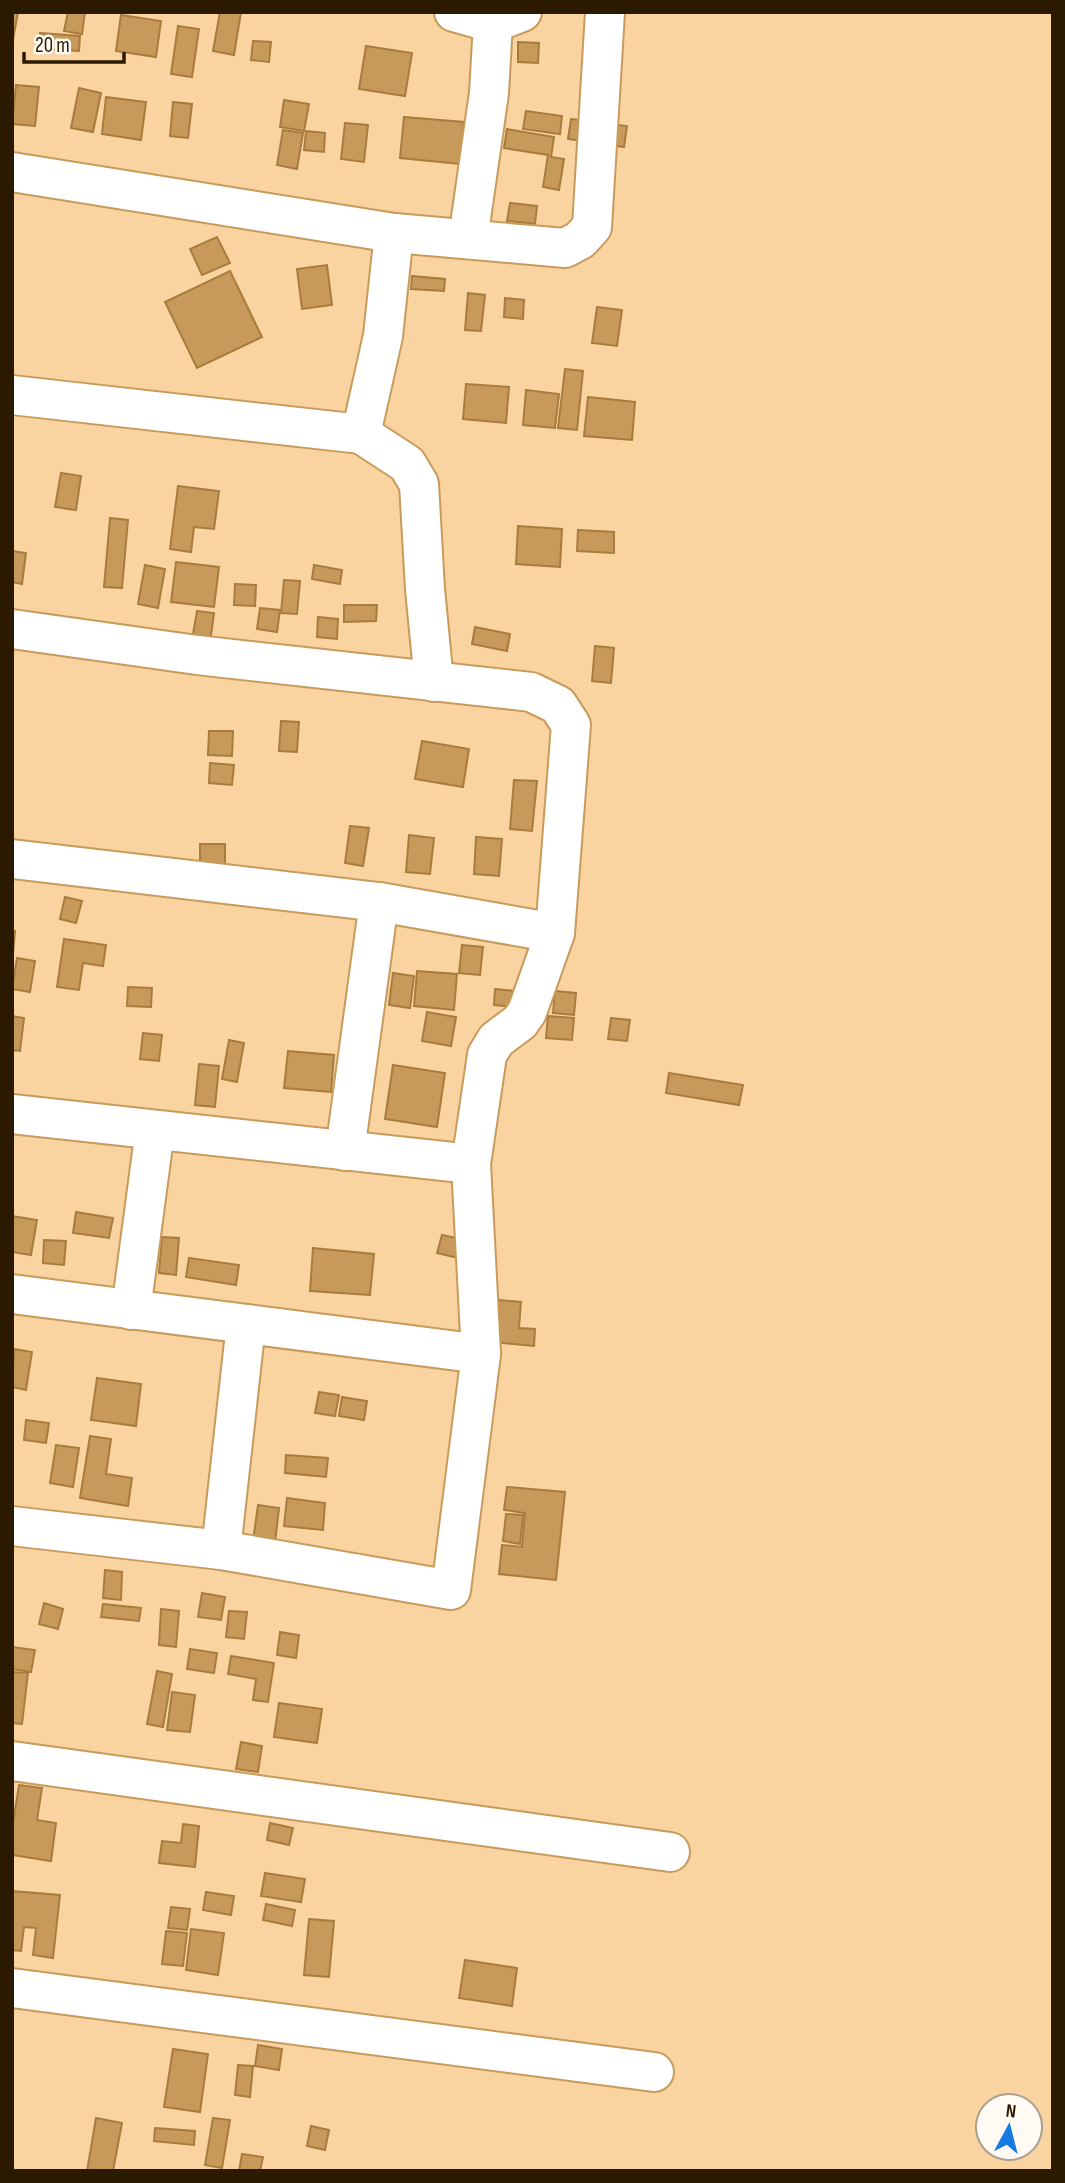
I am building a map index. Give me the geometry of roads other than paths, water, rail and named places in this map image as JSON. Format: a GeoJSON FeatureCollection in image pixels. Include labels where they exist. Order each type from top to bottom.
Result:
{"type":"FeatureCollection","features":[{"type":"Feature","properties":{"kind":"street"},"geometry":{"type":"LineString","coordinates":[[454,12],[508,18],[489,93],[468,239]]}},
{"type":"Feature","properties":{"kind":"street"},"geometry":{"type":"LineString","coordinates":[[12,172],[394,233],[565,248],[580,240],[592,227],[605,12]]}},
{"type":"Feature","properties":{"kind":"street"},"geometry":{"type":"LineString","coordinates":[[361,434],[383,336],[394,233]]}},
{"type":"Feature","properties":{"kind":"street"},"geometry":{"type":"LineString","coordinates":[[12,395],[361,434],[407,464],[419,484],[434,682]]}},
{"type":"Feature","properties":{"kind":"street"},"geometry":{"type":"LineString","coordinates":[[12,629],[197,655],[531,692],[558,705],[571,725],[555,933],[527,1012],[520,1022],[496,1040],[487,1055],[471,1164],[481,1354],[451,1590],[221,1550],[12,1526]]}},
{"type":"Feature","properties":{"kind":"street"},"geometry":{"type":"LineString","coordinates":[[12,859],[379,902],[555,933]]}},
{"type":"Feature","properties":{"kind":"street"},"geometry":{"type":"LineString","coordinates":[[345,1151],[379,902]]}},
{"type":"Feature","properties":{"kind":"street"},"geometry":{"type":"LineString","coordinates":[[12,1114],[471,1164]]}},
{"type":"Feature","properties":{"kind":"street"},"geometry":{"type":"LineString","coordinates":[[131,1310],[155,1130]]}},
{"type":"Feature","properties":{"kind":"street"},"geometry":{"type":"LineString","coordinates":[[12,1294],[481,1354]]}},
{"type":"Feature","properties":{"kind":"street"},"geometry":{"type":"LineString","coordinates":[[221,1550],[246,1324]]}},
{"type":"Feature","properties":{"kind":"street"},"geometry":{"type":"LineString","coordinates":[[12,1761],[670,1852]]}},
{"type":"Feature","properties":{"kind":"street"},"geometry":{"type":"LineString","coordinates":[[12,1988],[654,2072]]}}]}
